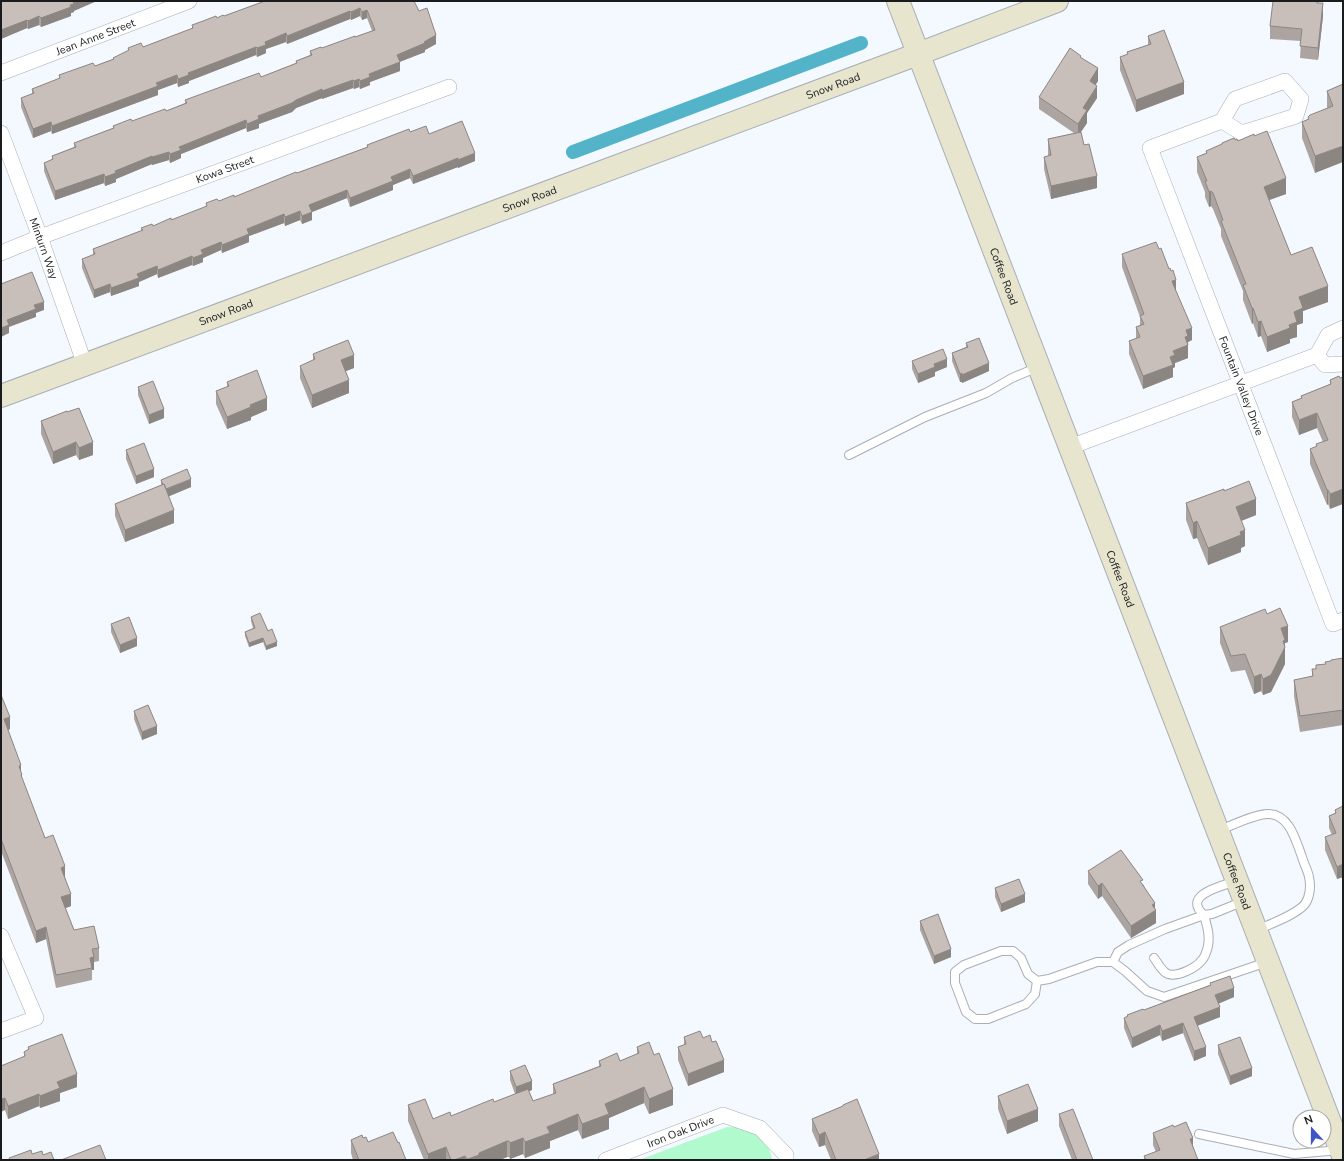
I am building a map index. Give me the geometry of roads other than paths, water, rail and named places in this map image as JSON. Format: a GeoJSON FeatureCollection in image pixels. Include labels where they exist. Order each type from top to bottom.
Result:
{"type":"FeatureCollection","features":[{"type":"Feature","properties":{"kind":"main road","name":"Coffee Road"},"geometry":{"type":"LineString","coordinates":[[898,1],[1342,1153]]}},
{"type":"Feature","properties":{"kind":"main road","name":"Snow Road"},"geometry":{"type":"LineString","coordinates":[[1,396],[1057,1]]}},
{"type":"Feature","properties":{"kind":"street","name":"Jean Anne Street"},"geometry":{"type":"LineString","coordinates":[[1,73],[189,1]]}},
{"type":"Feature","properties":{"kind":"street"},"geometry":{"type":"LineString","coordinates":[[1285,81],[1301,99],[1296,116],[1242,133],[1222,121],[1235,99],[1285,81]]}},
{"type":"Feature","properties":{"kind":"street","name":"Kowa Street"},"geometry":{"type":"LineString","coordinates":[[1,253],[40,237],[449,87]]}},
{"type":"Feature","properties":{"kind":"street","name":"Fountain Valley Drive"},"geometry":{"type":"LineString","coordinates":[[1222,121],[1150,148],[1240,384],[1338,622]]}},
{"type":"Feature","properties":{"kind":"street","name":"Minturn Way"},"geometry":{"type":"LineString","coordinates":[[1,132],[85,365]]}},
{"type":"Feature","properties":{"kind":"street"},"geometry":{"type":"LineString","coordinates":[[1070,447],[1318,355],[1328,335],[1343,328]]}},
{"type":"Feature","properties":{"kind":"street"},"geometry":{"type":"LineString","coordinates":[[1318,355],[1325,365],[1343,364]]}},
{"type":"Feature","properties":{"kind":"street"},"geometry":{"type":"LineString","coordinates":[[1,936],[36,1018],[1,1031]]}},
{"type":"Feature","properties":{"kind":"street","name":"Iron Oak Drive"},"geometry":{"type":"LineString","coordinates":[[606,1160],[723,1115],[760,1128],[786,1155],[786,1160]]}},
{"type":"Feature","properties":{"kind":"lane"},"geometry":{"type":"LineString","coordinates":[[849,455],[924,417],[986,393],[1012,378],[1039,366]]}},
{"type":"Feature","properties":{"kind":"lane"},"geometry":{"type":"LineString","coordinates":[[1218,831],[1258,815],[1268,814],[1277,815],[1286,822],[1293,833],[1310,878],[1310,892],[1304,904],[1294,912],[1256,930]]}},
{"type":"Feature","properties":{"kind":"lane"},"geometry":{"type":"LineString","coordinates":[[1154,958],[1162,969],[1168,974],[1175,974],[1194,968],[1203,960],[1208,947],[1209,936],[1204,915],[1199,910],[1197,903],[1199,897],[1204,893],[1237,880]]}},
{"type":"Feature","properties":{"kind":"lane"},"geometry":{"type":"LineString","coordinates":[[1113,962],[1118,952],[1129,945],[1165,929],[1204,915],[1212,914],[1245,901]]}},
{"type":"Feature","properties":{"kind":"lane"},"geometry":{"type":"LineString","coordinates":[[1037,981],[1035,994],[1026,1004],[988,1019],[975,1019],[966,1012],[955,983],[955,972],[964,965],[1001,951],[1012,951],[1021,958],[1028,974],[1037,981],[1049,979],[1097,962],[1113,962],[1147,991],[1164,997],[1268,962]]}},
{"type":"Feature","properties":{"kind":"lane"},"geometry":{"type":"LineString","coordinates":[[1199,1134],[1294,1154],[1342,1153]]}},
{"type":"Feature","properties":{"kind":"waterway"},"geometry":{"type":"LineString","coordinates":[[573,152],[861,43]]}}]}
